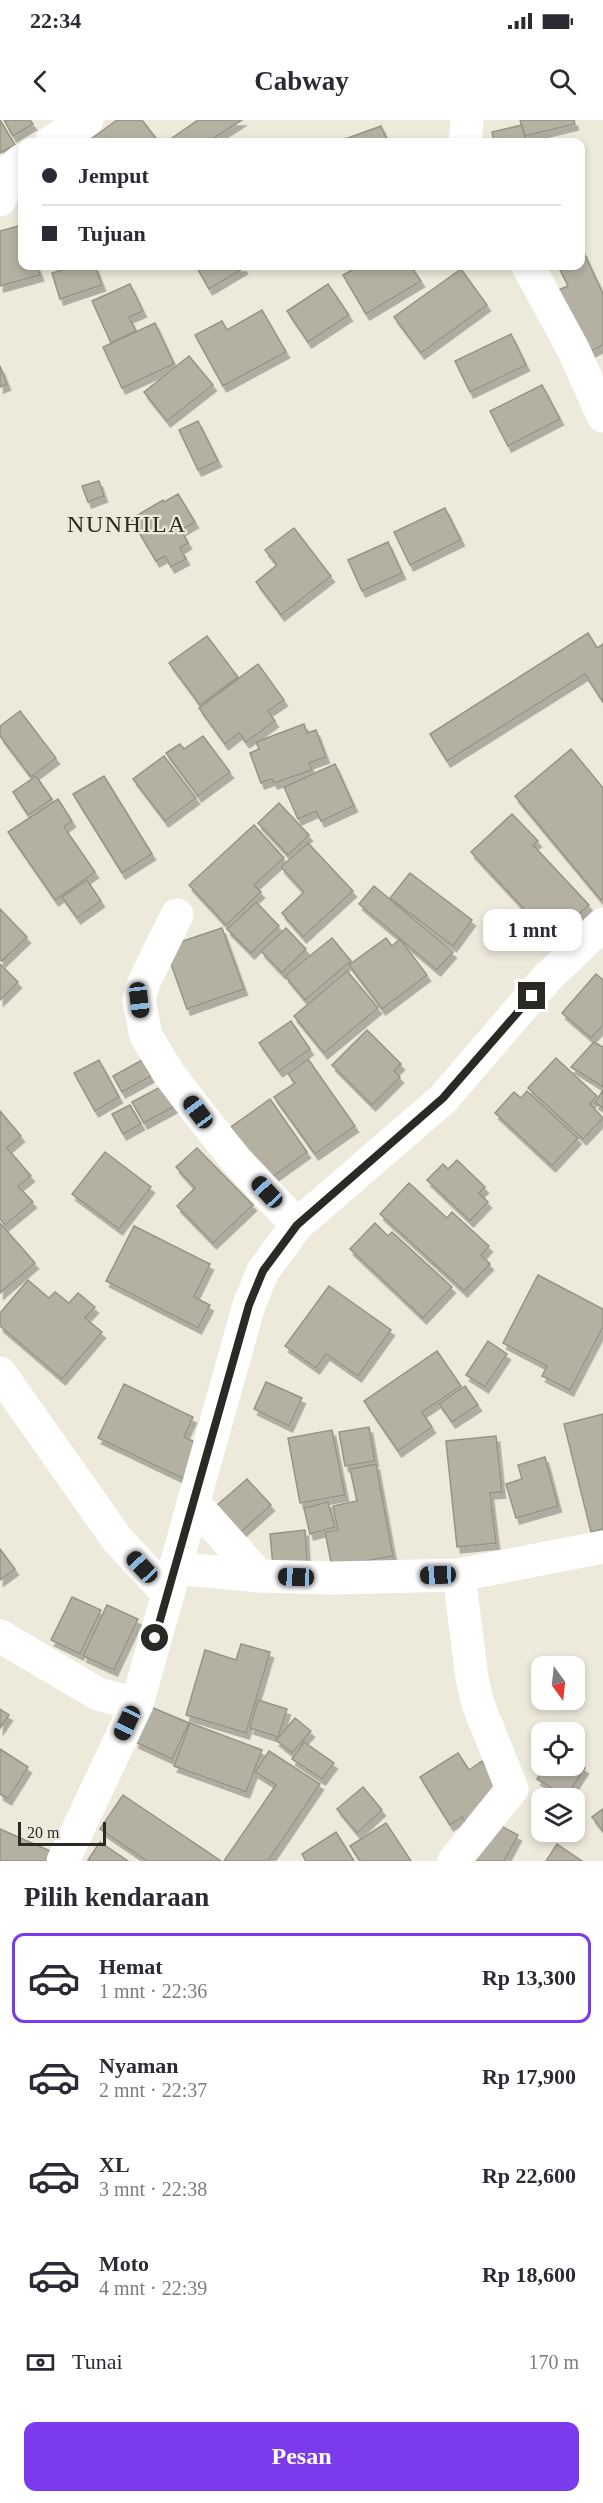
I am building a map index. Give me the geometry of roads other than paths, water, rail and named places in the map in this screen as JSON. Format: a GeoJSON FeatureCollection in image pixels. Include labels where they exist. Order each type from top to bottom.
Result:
{"type":"FeatureCollection","features":[{"type":"Feature","properties":{"kind":"street"},"geometry":{"type":"LineString","coordinates":[[58,138],[87,120]]}},
{"type":"Feature","properties":{"kind":"street"},"geometry":{"type":"LineString","coordinates":[[465,138],[467,120]]}},
{"type":"Feature","properties":{"kind":"street"},"geometry":{"type":"LineString","coordinates":[[0,200],[11,169],[18,163]]}},
{"type":"Feature","properties":{"kind":"street"},"geometry":{"type":"LineString","coordinates":[[530,270],[573,349],[603,416]]}},
{"type":"Feature","properties":{"kind":"street"},"geometry":{"type":"LineString","coordinates":[[177,915],[144,982],[139,1000],[146,1036],[169,1074],[230,1152],[297,1225]]}},
{"type":"Feature","properties":{"kind":"street"},"geometry":{"type":"LineString","coordinates":[[63,1861],[136,1704],[249,1305],[263,1271],[297,1225],[443,1098],[546,979],[603,924]]}},
{"type":"Feature","properties":{"kind":"street"},"geometry":{"type":"LineString","coordinates":[[0,1373],[117,1539],[171,1581],[259,1576],[333,1578],[459,1575],[603,1547]]}},
{"type":"Feature","properties":{"kind":"street"},"geometry":{"type":"LineString","coordinates":[[193,1502],[259,1576]]}},
{"type":"Feature","properties":{"kind":"street"},"geometry":{"type":"LineString","coordinates":[[454,1861],[512,1789],[478,1704],[472,1678],[459,1575]]}},
{"type":"Feature","properties":{"kind":"street"},"geometry":{"type":"LineString","coordinates":[[0,1635],[98,1694],[136,1704]]}},
{"type":"Feature","properties":{"kind":"district","name":"NUNHILA"},"geometry":{"type":"Point","coordinates":[127,524]}}]}
